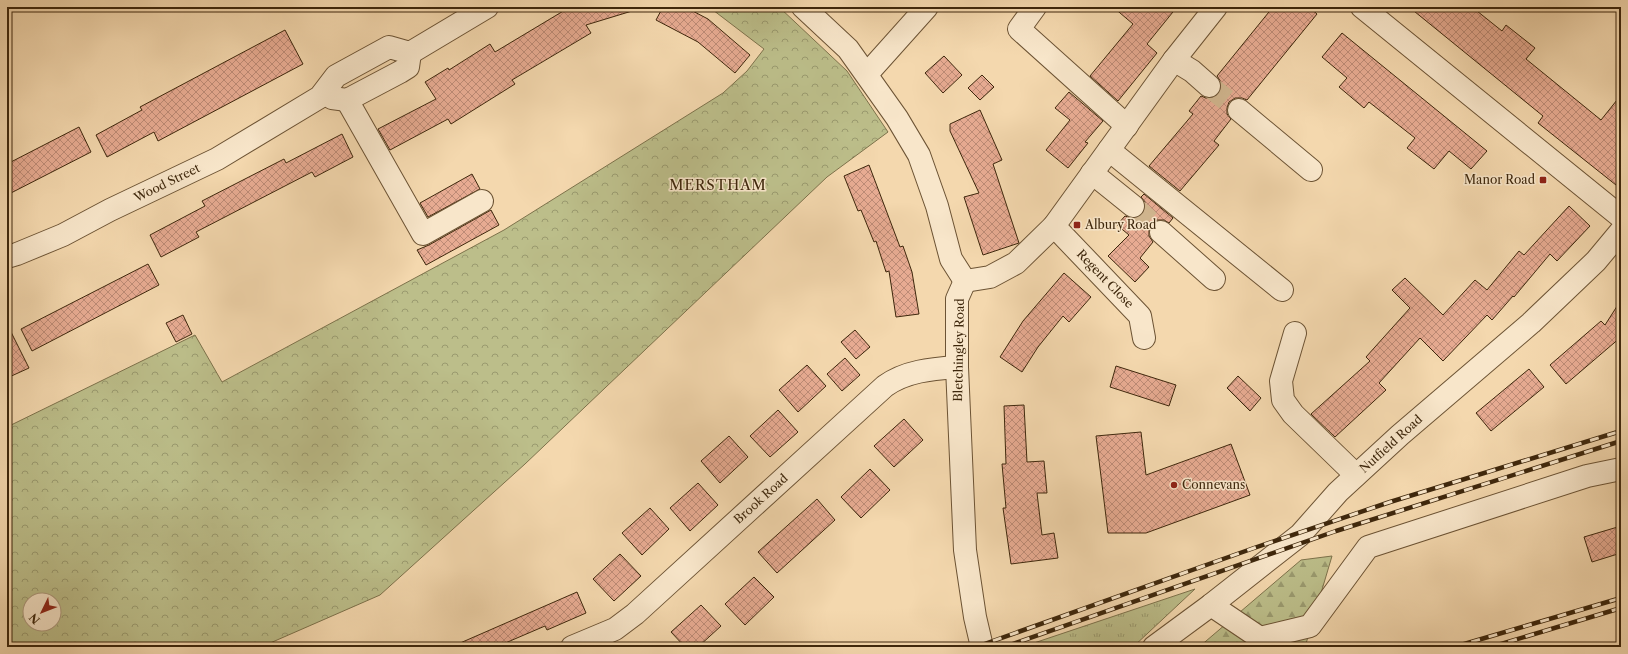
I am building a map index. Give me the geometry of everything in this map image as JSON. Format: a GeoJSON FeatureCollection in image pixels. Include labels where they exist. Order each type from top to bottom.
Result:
{"type":"FeatureCollection","features":[{"type":"Feature","properties":{"kind":"street"},"geometry":{"type":"LineString","coordinates":[[320,97],[347,100],[408,67],[410,53],[487,7]]}},
{"type":"Feature","properties":{"kind":"street","name":"Bletchingley Road"},"geometry":{"type":"LineString","coordinates":[[803,7],[848,49],[898,118],[919,155],[936,206],[951,259],[965,281],[957,299],[957,367],[965,550],[975,617],[982,647]]}},
{"type":"Feature","properties":{"kind":"street"},"geometry":{"type":"LineString","coordinates":[[867,74],[927,7]]}},
{"type":"Feature","properties":{"kind":"street"},"geometry":{"type":"LineString","coordinates":[[1035,7],[1019,29],[1127,126]]}},
{"type":"Feature","properties":{"kind":"street"},"geometry":{"type":"LineString","coordinates":[[965,281],[990,277],[1016,263],[1054,226],[1174,60],[1216,7]]}},
{"type":"Feature","properties":{"kind":"street"},"geometry":{"type":"LineString","coordinates":[[1362,7],[1621,217]]}},
{"type":"Feature","properties":{"kind":"street","name":"Wood Street"},"geometry":{"type":"LineString","coordinates":[[7,257],[63,235],[110,210],[217,159],[320,97],[336,76],[389,47],[410,53]]}},
{"type":"Feature","properties":{"kind":"street"},"geometry":{"type":"LineString","coordinates":[[1174,60],[1192,71],[1209,86]]}},
{"type":"Feature","properties":{"kind":"street"},"geometry":{"type":"LineString","coordinates":[[347,100],[423,234],[482,201]]}},
{"type":"Feature","properties":{"kind":"street"},"geometry":{"type":"LineString","coordinates":[[1239,110],[1311,170]]}},
{"type":"Feature","properties":{"kind":"street"},"geometry":{"type":"LineString","coordinates":[[1109,150],[1282,290]]}},
{"type":"Feature","properties":{"kind":"street"},"geometry":{"type":"LineString","coordinates":[[1092,173],[1133,206]]}},
{"type":"Feature","properties":{"kind":"street","name":"Regent Close"},"geometry":{"type":"LineString","coordinates":[[1054,226],[1140,316],[1144,338]]}},
{"type":"Feature","properties":{"kind":"street","name":"Nutfield Road"},"geometry":{"type":"LineString","coordinates":[[1154,647],[1211,605],[1300,535],[1338,492],[1400,435],[1531,323],[1596,261],[1621,231]]}},
{"type":"Feature","properties":{"kind":"street"},"geometry":{"type":"LineString","coordinates":[[1161,232],[1214,279]]}},
{"type":"Feature","properties":{"kind":"street"},"geometry":{"type":"LineString","coordinates":[[1295,333],[1281,381],[1282,400],[1293,414],[1356,476]]}},
{"type":"Feature","properties":{"kind":"street","name":"Brook Road"},"geometry":{"type":"LineString","coordinates":[[572,647],[615,629],[635,614],[885,386],[912,373],[957,367]]}},
{"type":"Feature","properties":{"kind":"street"},"geometry":{"type":"LineString","coordinates":[[1211,605],[1260,638],[1310,626],[1368,547],[1587,476],[1621,469]]}},
{"type":"Feature","properties":{"kind":"green space"},"geometry":{"type":"Polygon","coordinates":[[[709,7],[779,7],[847,71],[888,132],[827,177],[525,464],[380,595],[261,647],[7,647],[7,427],[195,335],[222,382],[504,230],[723,93],[747,71],[764,49],[709,7]]]}},
{"type":"Feature","properties":{"kind":"green space"},"geometry":{"type":"Polygon","coordinates":[[[1332,556],[1305,647],[1199,647],[1301,560],[1332,556]]]}},
{"type":"Feature","properties":{"kind":"green space"},"geometry":{"type":"Polygon","coordinates":[[[1195,589],[1133,647],[1022,647],[1195,589]]]}},
{"type":"Feature","properties":{"kind":"building"},"geometry":{"type":"Polygon","coordinates":[[[570,7],[632,7],[632,11],[586,25],[591,33],[512,80],[515,84],[451,124],[448,119],[390,150],[378,129],[436,99],[425,82],[448,68],[449,70],[490,44],[495,52],[570,7]]]}},
{"type":"Feature","properties":{"kind":"building"},"geometry":{"type":"Polygon","coordinates":[[[663,7],[685,7],[708,19],[750,55],[735,73],[698,42],[656,20],[663,7]]]}},
{"type":"Feature","properties":{"kind":"building"},"geometry":{"type":"Polygon","coordinates":[[[1113,7],[1177,7],[1147,44],[1157,53],[1118,101],[1090,76],[1133,24],[1113,7]]]}},
{"type":"Feature","properties":{"kind":"building"},"geometry":{"type":"Polygon","coordinates":[[[1273,7],[1309,7],[1317,14],[1247,100],[1235,98],[1229,102],[1227,114],[1231,119],[1214,141],[1219,145],[1180,191],[1149,166],[1193,114],[1189,111],[1201,96],[1213,98],[1219,94],[1221,82],[1217,76],[1273,7]]]}},
{"type":"Feature","properties":{"kind":"building"},"geometry":{"type":"Polygon","coordinates":[[[1409,7],[1472,7],[1502,31],[1506,25],[1535,48],[1526,59],[1601,120],[1621,95],[1621,189],[1538,123],[1543,116],[1409,7]]]}},
{"type":"Feature","properties":{"kind":"building"},"geometry":{"type":"Polygon","coordinates":[[[285,30],[303,64],[158,141],[154,132],[107,157],[96,135],[142,110],[140,107],[285,30]]]}},
{"type":"Feature","properties":{"kind":"building"},"geometry":{"type":"Polygon","coordinates":[[[1342,33],[1487,151],[1471,169],[1449,151],[1434,169],[1407,148],[1415,138],[1369,102],[1364,108],[1339,87],[1347,78],[1322,57],[1342,33]]]}},
{"type":"Feature","properties":{"kind":"building"},"geometry":{"type":"Polygon","coordinates":[[[944,56],[962,75],[943,93],[925,73],[944,56]]]}},
{"type":"Feature","properties":{"kind":"building"},"geometry":{"type":"Polygon","coordinates":[[[982,75],[994,87],[980,100],[968,88],[982,75]]]}},
{"type":"Feature","properties":{"kind":"building"},"geometry":{"type":"Polygon","coordinates":[[[1069,92],[1103,121],[1085,142],[1088,143],[1068,168],[1046,150],[1070,120],[1055,108],[1069,92]]]}},
{"type":"Feature","properties":{"kind":"building"},"geometry":{"type":"Polygon","coordinates":[[[980,110],[1002,160],[993,164],[1019,243],[983,255],[964,197],[979,193],[950,131],[950,124],[980,110]]]}},
{"type":"Feature","properties":{"kind":"building"},"geometry":{"type":"Polygon","coordinates":[[[79,127],[91,152],[7,195],[7,164],[79,127]]]}},
{"type":"Feature","properties":{"kind":"building"},"geometry":{"type":"Polygon","coordinates":[[[342,134],[353,157],[315,177],[312,172],[196,232],[199,237],[161,257],[150,235],[205,206],[202,201],[284,159],[286,163],[342,134]]]}},
{"type":"Feature","properties":{"kind":"building"},"geometry":{"type":"Polygon","coordinates":[[[869,165],[900,247],[903,246],[912,272],[919,314],[896,317],[889,271],[886,272],[876,241],[874,242],[861,210],[858,211],[844,176],[869,165]]]}},
{"type":"Feature","properties":{"kind":"building"},"geometry":{"type":"Polygon","coordinates":[[[472,174],[480,189],[428,217],[420,203],[472,174]]]}},
{"type":"Feature","properties":{"kind":"building"},"geometry":{"type":"Polygon","coordinates":[[[1144,194],[1173,218],[1169,223],[1164,220],[1157,220],[1151,224],[1149,236],[1153,242],[1140,258],[1149,267],[1135,282],[1108,256],[1129,235],[1117,225],[1125,216],[1137,218],[1143,214],[1145,202],[1141,197],[1144,194]]]}},
{"type":"Feature","properties":{"kind":"building"},"geometry":{"type":"Polygon","coordinates":[[[1569,206],[1590,226],[1557,261],[1550,254],[1514,297],[1513,296],[1492,320],[1487,315],[1443,361],[1420,338],[1379,383],[1386,390],[1335,437],[1311,414],[1370,361],[1366,357],[1410,308],[1392,290],[1405,278],[1443,315],[1475,280],[1487,290],[1519,251],[1524,255],[1569,206]]]}},
{"type":"Feature","properties":{"kind":"building"},"geometry":{"type":"Polygon","coordinates":[[[491,210],[499,225],[426,265],[417,250],[429,245],[491,210]]]}},
{"type":"Feature","properties":{"kind":"building"},"geometry":{"type":"Polygon","coordinates":[[[148,264],[159,285],[32,351],[21,329],[148,264]]]}},
{"type":"Feature","properties":{"kind":"building"},"geometry":{"type":"Polygon","coordinates":[[[1064,273],[1091,297],[1069,322],[1063,316],[1038,347],[1022,372],[1000,357],[1023,321],[1064,273]]]}},
{"type":"Feature","properties":{"kind":"building"},"geometry":{"type":"Polygon","coordinates":[[[1621,300],[1621,337],[1566,384],[1550,365],[1601,321],[1605,325],[1621,300]]]}},
{"type":"Feature","properties":{"kind":"building"},"geometry":{"type":"Polygon","coordinates":[[[183,315],[192,334],[176,342],[166,323],[183,315]]]}},
{"type":"Feature","properties":{"kind":"building"},"geometry":{"type":"Polygon","coordinates":[[[7,324],[29,368],[7,378],[7,324]]]}},
{"type":"Feature","properties":{"kind":"building"},"geometry":{"type":"Polygon","coordinates":[[[855,330],[870,347],[856,359],[841,342],[855,330]]]}},
{"type":"Feature","properties":{"kind":"building"},"geometry":{"type":"Polygon","coordinates":[[[845,358],[860,375],[842,391],[827,374],[845,358]]]}},
{"type":"Feature","properties":{"kind":"building"},"geometry":{"type":"Polygon","coordinates":[[[807,365],[826,386],[798,412],[779,390],[807,365]]]}},
{"type":"Feature","properties":{"kind":"building"},"geometry":{"type":"Polygon","coordinates":[[[1116,366],[1176,385],[1169,406],[1110,387],[1116,366]]]}},
{"type":"Feature","properties":{"kind":"building"},"geometry":{"type":"Polygon","coordinates":[[[1529,369],[1544,387],[1491,431],[1476,413],[1529,369]]]}},
{"type":"Feature","properties":{"kind":"building"},"geometry":{"type":"Polygon","coordinates":[[[1238,376],[1261,398],[1250,411],[1227,388],[1238,376]]]}},
{"type":"Feature","properties":{"kind":"building"},"geometry":{"type":"Polygon","coordinates":[[[1024,405],[1027,462],[1044,461],[1047,493],[1037,493],[1042,535],[1054,533],[1058,558],[1011,564],[1003,508],[1006,508],[1002,464],[1006,464],[1004,406],[1024,405]]]}},
{"type":"Feature","properties":{"kind":"building"},"geometry":{"type":"Polygon","coordinates":[[[778,410],[798,432],[770,457],[750,436],[778,410]]]}},
{"type":"Feature","properties":{"kind":"building"},"geometry":{"type":"Polygon","coordinates":[[[904,419],[923,440],[894,467],[874,446],[904,419]]]}},
{"type":"Feature","properties":{"kind":"building","name":"Connevans"},"geometry":{"type":"Polygon","coordinates":[[[1141,432],[1146,475],[1231,444],[1250,495],[1146,533],[1108,533],[1096,436],[1141,432]]]}},
{"type":"Feature","properties":{"kind":"building"},"geometry":{"type":"Polygon","coordinates":[[[729,436],[748,457],[720,483],[701,461],[729,436]]]}},
{"type":"Feature","properties":{"kind":"building"},"geometry":{"type":"Polygon","coordinates":[[[870,469],[890,490],[861,518],[841,497],[870,469]]]}},
{"type":"Feature","properties":{"kind":"building"},"geometry":{"type":"Polygon","coordinates":[[[698,483],[718,505],[690,531],[670,508],[698,483]]]}},
{"type":"Feature","properties":{"kind":"building"},"geometry":{"type":"Polygon","coordinates":[[[817,499],[835,520],[777,573],[758,552],[817,499]]]}},
{"type":"Feature","properties":{"kind":"building"},"geometry":{"type":"Polygon","coordinates":[[[650,508],[669,529],[642,555],[622,533],[650,508]]]}},
{"type":"Feature","properties":{"kind":"building"},"geometry":{"type":"Polygon","coordinates":[[[1621,526],[1621,553],[1592,562],[1584,537],[1621,526]]]}},
{"type":"Feature","properties":{"kind":"building"},"geometry":{"type":"Polygon","coordinates":[[[620,554],[641,576],[614,601],[593,579],[620,554]]]}},
{"type":"Feature","properties":{"kind":"building"},"geometry":{"type":"Polygon","coordinates":[[[754,577],[774,597],[745,625],[725,604],[754,577]]]}},
{"type":"Feature","properties":{"kind":"building"},"geometry":{"type":"Polygon","coordinates":[[[577,592],[586,613],[547,630],[545,626],[496,647],[451,647],[577,592]]]}},
{"type":"Feature","properties":{"kind":"building"},"geometry":{"type":"Polygon","coordinates":[[[701,605],[721,626],[698,647],[685,647],[671,632],[701,605]]]}},
{"type":"Feature","properties":{"kind":"tunnel"},"geometry":{"type":"LineString","coordinates":[[1209,86],[1239,110]]}},
{"type":"Feature","properties":{"kind":"tunnel"},"geometry":{"type":"LineString","coordinates":[[1133,206],[1161,232]]}},
{"type":"Feature","properties":{"kind":"railway"},"geometry":{"type":"LineString","coordinates":[[976,647],[1254,548],[1390,502],[1621,431]]}},
{"type":"Feature","properties":{"kind":"railway"},"geometry":{"type":"LineString","coordinates":[[1004,647],[1336,531],[1621,441]]}},
{"type":"Feature","properties":{"kind":"railway"},"geometry":{"type":"LineString","coordinates":[[1454,647],[1621,598]]}},
{"type":"Feature","properties":{"kind":"railway"},"geometry":{"type":"LineString","coordinates":[[1491,647],[1621,608]]}},
{"type":"Feature","properties":{"kind":"place","name":"Manor Road"},"geometry":{"type":"Point","coordinates":[1543,180]}},
{"type":"Feature","properties":{"kind":"place","name":"Albury Road"},"geometry":{"type":"Point","coordinates":[1077,225]}},
{"type":"Feature","properties":{"kind":"place","name":"Connevans"},"geometry":{"type":"Point","coordinates":[1174,485]}},
{"type":"Feature","properties":{"kind":"district","name":"MERSTHAM"},"geometry":{"type":"Point","coordinates":[718,185]}}]}
